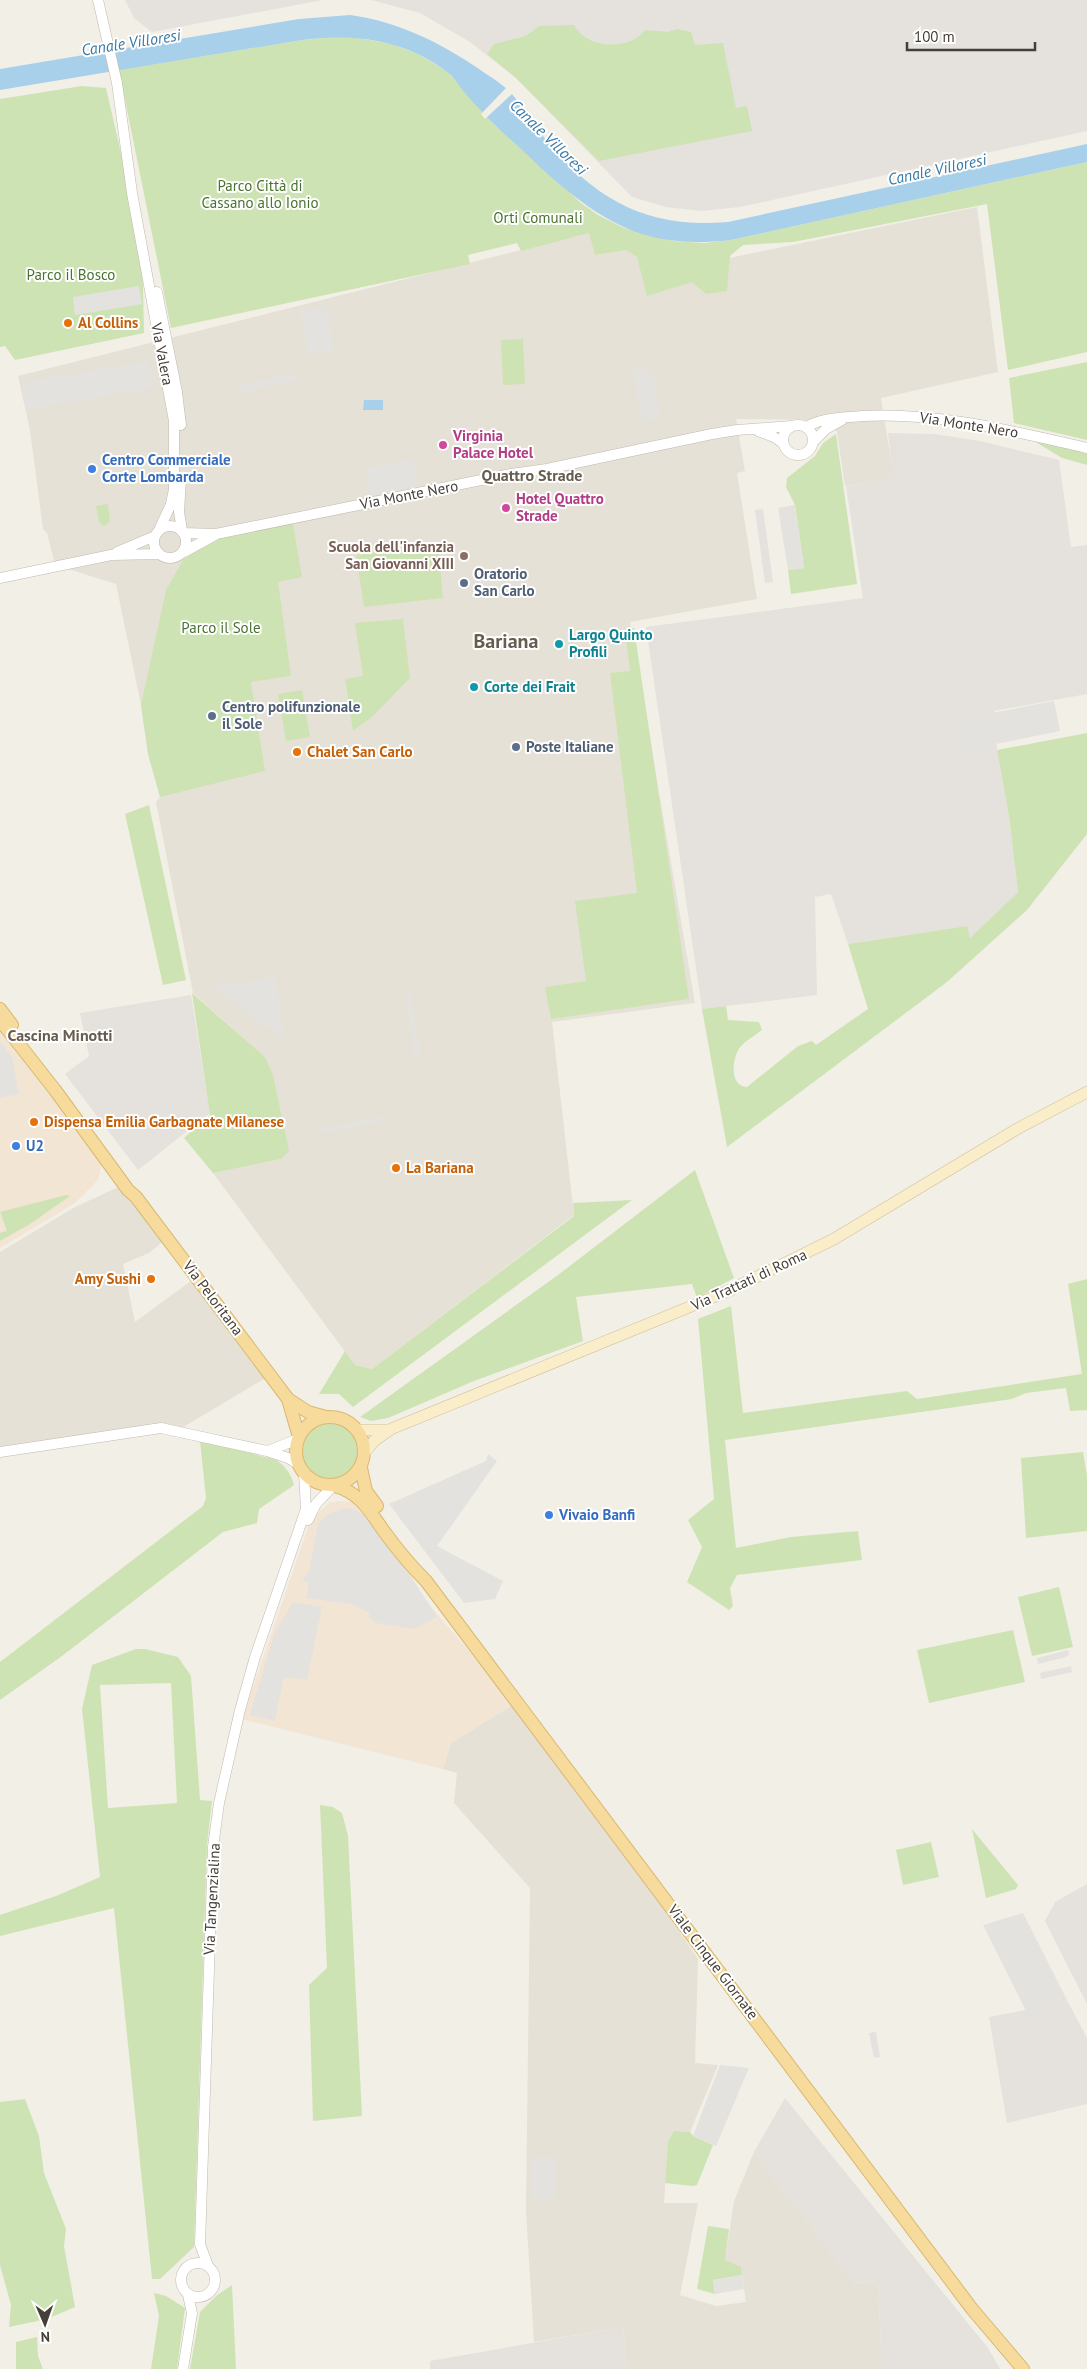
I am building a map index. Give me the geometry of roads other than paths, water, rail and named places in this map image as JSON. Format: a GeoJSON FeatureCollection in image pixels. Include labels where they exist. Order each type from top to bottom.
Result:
{"type":"FeatureCollection","features":[{"type":"Feature","properties":{"kind":"main road","name":"Via Peloritana"},"geometry":{"type":"LineString","coordinates":[[0,1009],[136,1197],[288,1400],[299,1438]]}},
{"type":"Feature","properties":{"kind":"main road","name":"Via Peloritana"},"geometry":{"type":"LineString","coordinates":[[0,1020],[55,1090],[128,1190],[136,1197]]}},
{"type":"Feature","properties":{"kind":"main road","name":"Via Trattati di Roma"},"geometry":{"type":"LineString","coordinates":[[365,1452],[374,1441],[391,1429],[726,1292],[834,1240],[1017,1129],[1087,1092]]}},
{"type":"Feature","properties":{"kind":"main road","name":"Via Peloritana"},"geometry":{"type":"LineString","coordinates":[[288,1400],[308,1412],[327,1417]]}},
{"type":"Feature","properties":{"kind":"main road"},"geometry":{"type":"LineString","coordinates":[[327,1417],[347,1421],[358,1430],[365,1452],[361,1468],[366,1491],[416,1561],[426,1581],[410,1565],[365,1502],[349,1491],[321,1484],[301,1469],[296,1454],[299,1438],[312,1423],[327,1417]]}},
{"type":"Feature","properties":{"kind":"main road","name":"Via Trattati di Roma"},"geometry":{"type":"LineString","coordinates":[[358,1430],[372,1432],[391,1429]]}},
{"type":"Feature","properties":{"kind":"main road"},"geometry":{"type":"LineString","coordinates":[[334,1486],[350,1480],[361,1468]]}},
{"type":"Feature","properties":{"kind":"main road","name":"Viale Cinque Giornate"},"geometry":{"type":"LineString","coordinates":[[426,1581],[984,2324],[1023,2369]]}},
{"type":"Feature","properties":{"kind":"main road","name":"Viale Cinque Giornate"},"geometry":{"type":"LineString","coordinates":[[984,2324],[995,2345],[1013,2369]]}},
{"type":"Feature","properties":{"kind":"street","name":"Via Valera"},"geometry":{"type":"LineString","coordinates":[[97,0],[124,135],[132,193],[174,421],[174,489],[168,512],[157,533]]}},
{"type":"Feature","properties":{"kind":"street","name":"Via Valera"},"geometry":{"type":"LineString","coordinates":[[131,177],[137,192],[179,409],[182,463],[179,512],[183,532]]}},
{"type":"Feature","properties":{"kind":"street","name":"Via Monte Nero"},"geometry":{"type":"LineString","coordinates":[[806,427],[829,418],[920,416],[988,425],[1087,448]]}},
{"type":"Feature","properties":{"kind":"street","name":"Via Monte Nero"},"geometry":{"type":"LineString","coordinates":[[813,442],[826,429],[849,417]]}},
{"type":"Feature","properties":{"kind":"street"},"geometry":{"type":"LineString","coordinates":[[791,426],[806,427],[812,434],[813,442],[805,453],[797,455],[789,452],[784,444],[784,434],[791,426]]}},
{"type":"Feature","properties":{"kind":"street","name":"Via Monte Nero"},"geometry":{"type":"LineString","coordinates":[[183,532],[216,534],[511,474],[538,471],[712,434],[791,426]]}},
{"type":"Feature","properties":{"kind":"street","name":"Via Monte Nero"},"geometry":{"type":"LineString","coordinates":[[750,429],[774,436],[784,444]]}},
{"type":"Feature","properties":{"kind":"street"},"geometry":{"type":"LineString","coordinates":[[0,578],[111,555],[159,554],[172,558],[184,552],[186,543],[183,532],[171,526],[111,555]]}},
{"type":"Feature","properties":{"kind":"street"},"geometry":{"type":"LineString","coordinates":[[157,533],[154,546],[159,554]]}},
{"type":"Feature","properties":{"kind":"street","name":"Via Monte Nero"},"geometry":{"type":"LineString","coordinates":[[184,552],[216,534]]}},
{"type":"Feature","properties":{"kind":"street"},"geometry":{"type":"LineString","coordinates":[[0,1452],[161,1428],[267,1451],[288,1458],[301,1469]]}},
{"type":"Feature","properties":{"kind":"street"},"geometry":{"type":"LineString","coordinates":[[267,1451],[287,1445],[299,1438]]}},
{"type":"Feature","properties":{"kind":"street","name":"Via Tangenzialina"},"geometry":{"type":"LineString","coordinates":[[192,2313],[203,2297],[210,2292],[215,2282],[214,2274],[208,2266],[200,2244],[210,1884],[218,1803],[255,1657],[306,1509],[301,1469]]}},
{"type":"Feature","properties":{"kind":"street","name":"Via Tangenzialina"},"geometry":{"type":"LineString","coordinates":[[288,1564],[310,1514],[334,1486]]}},
{"type":"Feature","properties":{"kind":"street","name":"Via Tangenzialina"},"geometry":{"type":"LineString","coordinates":[[183,2369],[192,2313],[188,2295],[182,2288],[181,2280],[182,2274],[190,2265],[200,2244]]}},
{"type":"Feature","properties":{"kind":"street"},"geometry":{"type":"LineString","coordinates":[[190,2265],[200,2263],[208,2266]]}},
{"type":"Feature","properties":{"kind":"street"},"geometry":{"type":"LineString","coordinates":[[188,2295],[203,2297]]}},
{"type":"Feature","properties":{"kind":"water"},"geometry":{"type":"Polygon","coordinates":[[[350,15],[403,28],[451,51],[467,61],[509,91],[546,140],[585,180],[605,195],[626,206],[649,215],[673,221],[699,223],[728,222],[1087,144],[1087,162],[731,240],[674,241],[650,236],[627,228],[606,218],[584,204],[500,130],[472,102],[449,73],[430,60],[395,45],[359,38],[340,37],[302,40],[0,90],[0,69],[299,19],[350,15]]]}},
{"type":"Feature","properties":{"kind":"water"},"geometry":{"type":"Polygon","coordinates":[[[364,400],[383,400],[383,410],[363,410],[364,400]]]}},
{"type":"Feature","properties":{"kind":"place","name":"Al Collins"},"geometry":{"type":"Point","coordinates":[68,323]}},
{"type":"Feature","properties":{"kind":"place","name":"Virginia Palace Hotel"},"geometry":{"type":"Point","coordinates":[443,445]}},
{"type":"Feature","properties":{"kind":"place","name":"Centro Commerciale Corte Lombarda"},"geometry":{"type":"Point","coordinates":[92,469]}},
{"type":"Feature","properties":{"kind":"place","name":"Hotel Quattro Strade"},"geometry":{"type":"Point","coordinates":[506,508]}},
{"type":"Feature","properties":{"kind":"place","name":"Scuola dell'infanzia San Giovanni XIII"},"geometry":{"type":"Point","coordinates":[464,556]}},
{"type":"Feature","properties":{"kind":"place","name":"Oratorio San Carlo"},"geometry":{"type":"Point","coordinates":[464,583]}},
{"type":"Feature","properties":{"kind":"place","name":"Largo Quinto Profili"},"geometry":{"type":"Point","coordinates":[559,644]}},
{"type":"Feature","properties":{"kind":"place","name":"Corte dei Frait"},"geometry":{"type":"Point","coordinates":[474,687]}},
{"type":"Feature","properties":{"kind":"place","name":"Centro polifunzionale il Sole"},"geometry":{"type":"Point","coordinates":[212,716]}},
{"type":"Feature","properties":{"kind":"place","name":"Poste Italiane"},"geometry":{"type":"Point","coordinates":[516,747]}},
{"type":"Feature","properties":{"kind":"place","name":"Chalet San Carlo"},"geometry":{"type":"Point","coordinates":[297,752]}},
{"type":"Feature","properties":{"kind":"place","name":"Dispensa Emilia Garbagnate Milanese"},"geometry":{"type":"Point","coordinates":[34,1122]}},
{"type":"Feature","properties":{"kind":"place","name":"U2"},"geometry":{"type":"Point","coordinates":[16,1146]}},
{"type":"Feature","properties":{"kind":"place","name":"La Bariana"},"geometry":{"type":"Point","coordinates":[396,1168]}},
{"type":"Feature","properties":{"kind":"place","name":"Amy Sushi"},"geometry":{"type":"Point","coordinates":[151,1279]}},
{"type":"Feature","properties":{"kind":"place","name":"Vivaio Banfi"},"geometry":{"type":"Point","coordinates":[549,1515]}},
{"type":"Feature","properties":{"kind":"district","name":"Quattro Strade"},"geometry":{"type":"Point","coordinates":[532,475]}},
{"type":"Feature","properties":{"kind":"district","name":"Bariana"},"geometry":{"type":"Point","coordinates":[506,641]}},
{"type":"Feature","properties":{"kind":"district","name":"Cascina Minotti"},"geometry":{"type":"Point","coordinates":[60,1035]}},
{"type":"Feature","properties":{"kind":"water label","name":"Canale Villoresi"},"geometry":{"type":"Point","coordinates":[131,42]}},
{"type":"Feature","properties":{"kind":"water label","name":"Canale Villoresi"},"geometry":{"type":"Point","coordinates":[549,137]}},
{"type":"Feature","properties":{"kind":"water label","name":"Canale Villoresi"},"geometry":{"type":"Point","coordinates":[937,169]}},
{"type":"Feature","properties":{"kind":"park label","name":"Parco Città di Cassano allo Ionio"},"geometry":{"type":"Point","coordinates":[260,194]}},
{"type":"Feature","properties":{"kind":"park label","name":"Orti Comunali"},"geometry":{"type":"Point","coordinates":[538,218]}},
{"type":"Feature","properties":{"kind":"park label","name":"Parco il Bosco"},"geometry":{"type":"Point","coordinates":[71,275]}},
{"type":"Feature","properties":{"kind":"park label","name":"Parco il Sole"},"geometry":{"type":"Point","coordinates":[221,628]}}]}
